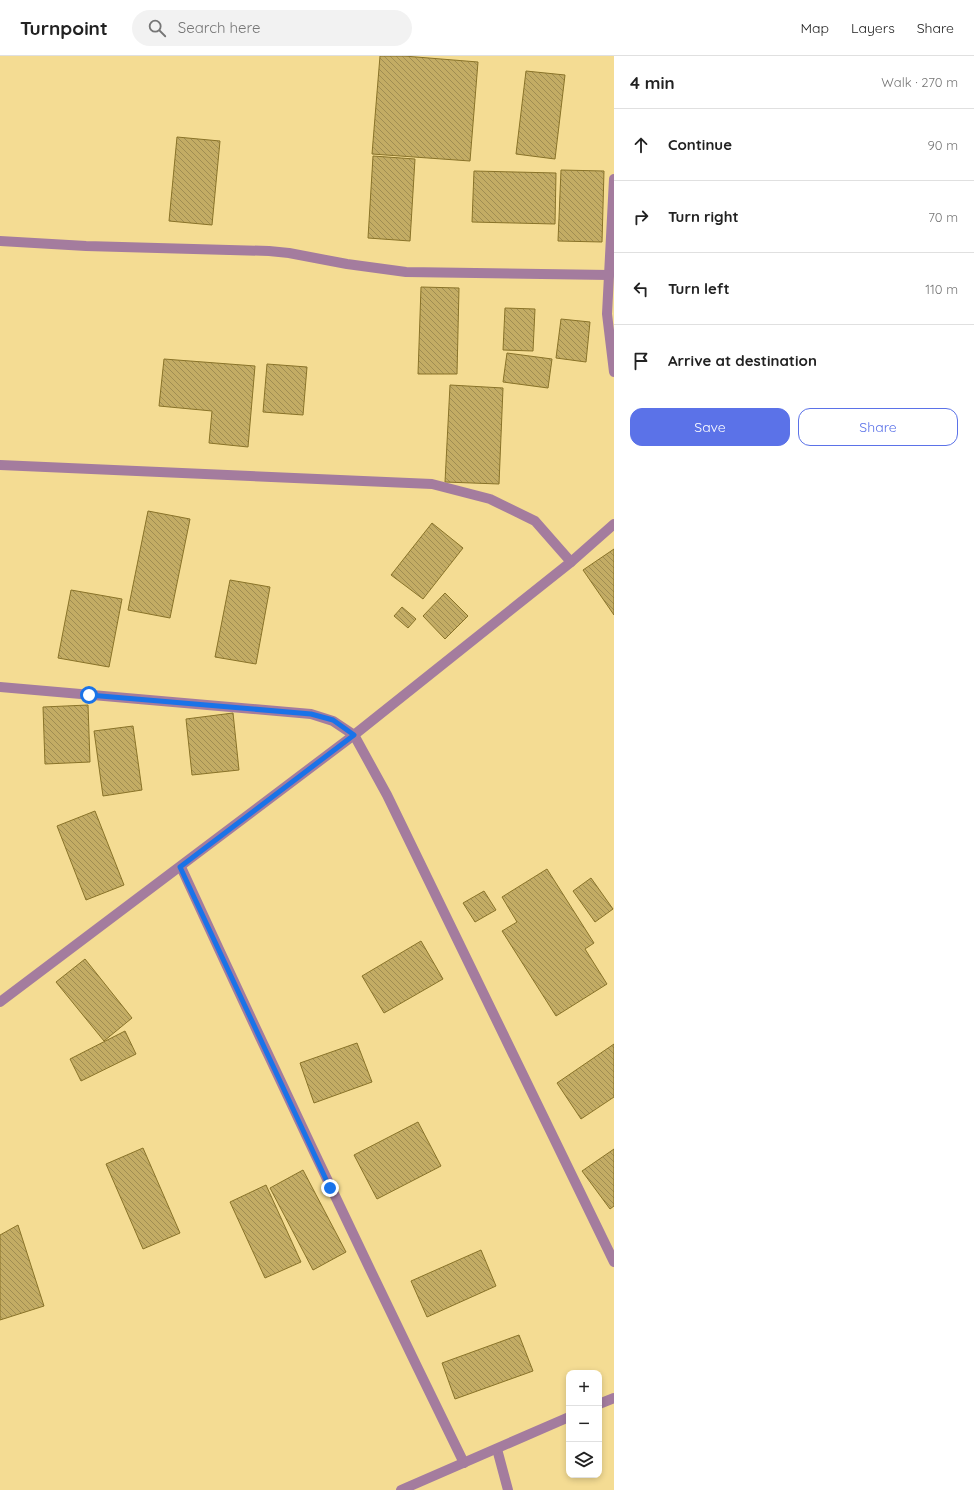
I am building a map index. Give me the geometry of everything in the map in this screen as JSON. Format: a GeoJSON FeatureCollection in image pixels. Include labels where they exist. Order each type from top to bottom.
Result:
{"type":"FeatureCollection","features":[{"type":"Feature","properties":{"kind":"street"},"geometry":{"type":"LineString","coordinates":[[614,179],[607,314],[614,372]]}},
{"type":"Feature","properties":{"kind":"street"},"geometry":{"type":"LineString","coordinates":[[0,241],[86,246],[289,252],[347,264],[406,272],[609,275]]}},
{"type":"Feature","properties":{"kind":"street"},"geometry":{"type":"LineString","coordinates":[[0,465],[432,484],[490,499],[535,521],[571,562]]}},
{"type":"Feature","properties":{"kind":"street"},"geometry":{"type":"LineString","coordinates":[[0,1002],[354,735],[571,562],[614,524]]}},
{"type":"Feature","properties":{"kind":"street"},"geometry":{"type":"LineString","coordinates":[[0,687],[311,714],[333,720],[354,735],[387,795],[614,1262]]}},
{"type":"Feature","properties":{"kind":"street"},"geometry":{"type":"LineString","coordinates":[[180,867],[363,1257],[464,1463]]}},
{"type":"Feature","properties":{"kind":"street"},"geometry":{"type":"LineString","coordinates":[[602,1403],[614,1398]]}},
{"type":"Feature","properties":{"kind":"street"},"geometry":{"type":"LineString","coordinates":[[401,1490],[566,1418]]}},
{"type":"Feature","properties":{"kind":"street"},"geometry":{"type":"LineString","coordinates":[[497,1449],[508,1490]]}},
{"type":"Feature","properties":{"kind":"building"},"geometry":{"type":"Polygon","coordinates":[[[380,56],[404,56],[478,62],[470,161],[372,154],[380,56]]]}},
{"type":"Feature","properties":{"kind":"building"},"geometry":{"type":"Polygon","coordinates":[[[526,71],[565,75],[555,159],[516,154],[526,71]]]}},
{"type":"Feature","properties":{"kind":"building"},"geometry":{"type":"Polygon","coordinates":[[[177,137],[220,141],[212,225],[169,221],[177,137]]]}},
{"type":"Feature","properties":{"kind":"building"},"geometry":{"type":"Polygon","coordinates":[[[373,156],[415,159],[410,241],[368,238],[373,156]]]}},
{"type":"Feature","properties":{"kind":"building"},"geometry":{"type":"Polygon","coordinates":[[[561,170],[604,171],[602,242],[558,241],[561,170]]]}},
{"type":"Feature","properties":{"kind":"building"},"geometry":{"type":"Polygon","coordinates":[[[474,171],[556,173],[555,224],[472,222],[474,171]]]}},
{"type":"Feature","properties":{"kind":"building"},"geometry":{"type":"Polygon","coordinates":[[[421,287],[459,288],[457,374],[418,374],[421,287]]]}},
{"type":"Feature","properties":{"kind":"building"},"geometry":{"type":"Polygon","coordinates":[[[505,308],[535,309],[533,351],[503,350],[505,308]]]}},
{"type":"Feature","properties":{"kind":"building"},"geometry":{"type":"Polygon","coordinates":[[[561,319],[590,322],[586,362],[556,358],[561,319]]]}},
{"type":"Feature","properties":{"kind":"building"},"geometry":{"type":"Polygon","coordinates":[[[507,353],[552,359],[548,388],[503,382],[507,353]]]}},
{"type":"Feature","properties":{"kind":"building"},"geometry":{"type":"Polygon","coordinates":[[[164,359],[255,366],[248,447],[209,443],[212,411],[159,406],[164,359]]]}},
{"type":"Feature","properties":{"kind":"building"},"geometry":{"type":"Polygon","coordinates":[[[267,364],[307,367],[303,415],[263,412],[267,364]]]}},
{"type":"Feature","properties":{"kind":"building"},"geometry":{"type":"Polygon","coordinates":[[[450,385],[503,388],[499,484],[445,482],[450,385]]]}},
{"type":"Feature","properties":{"kind":"building"},"geometry":{"type":"Polygon","coordinates":[[[148,511],[190,519],[170,618],[128,610],[148,511]]]}},
{"type":"Feature","properties":{"kind":"building"},"geometry":{"type":"Polygon","coordinates":[[[432,523],[463,548],[423,599],[391,575],[432,523]]]}},
{"type":"Feature","properties":{"kind":"building"},"geometry":{"type":"Polygon","coordinates":[[[614,549],[614,615],[583,570],[614,549]]]}},
{"type":"Feature","properties":{"kind":"building"},"geometry":{"type":"Polygon","coordinates":[[[230,580],[270,587],[256,664],[215,657],[230,580]]]}},
{"type":"Feature","properties":{"kind":"building"},"geometry":{"type":"Polygon","coordinates":[[[71,590],[122,599],[109,667],[58,658],[71,590]]]}},
{"type":"Feature","properties":{"kind":"building"},"geometry":{"type":"Polygon","coordinates":[[[445,593],[468,616],[445,639],[423,616],[445,593]]]}},
{"type":"Feature","properties":{"kind":"building"},"geometry":{"type":"Polygon","coordinates":[[[402,607],[416,619],[408,628],[394,616],[402,607]]]}},
{"type":"Feature","properties":{"kind":"building"},"geometry":{"type":"Polygon","coordinates":[[[88,705],[90,762],[45,764],[43,707],[88,705]]]}},
{"type":"Feature","properties":{"kind":"building"},"geometry":{"type":"Polygon","coordinates":[[[233,713],[239,770],[192,775],[186,719],[233,713]]]}},
{"type":"Feature","properties":{"kind":"building"},"geometry":{"type":"Polygon","coordinates":[[[133,726],[142,790],[103,796],[94,731],[133,726]]]}},
{"type":"Feature","properties":{"kind":"building"},"geometry":{"type":"Polygon","coordinates":[[[95,811],[124,885],[86,900],[57,826],[95,811]]]}},
{"type":"Feature","properties":{"kind":"building"},"geometry":{"type":"Polygon","coordinates":[[[547,869],[594,943],[585,949],[607,984],[556,1016],[502,931],[517,922],[502,897],[547,869]]]}},
{"type":"Feature","properties":{"kind":"building"},"geometry":{"type":"Polygon","coordinates":[[[591,878],[613,909],[595,922],[573,891],[591,878]]]}},
{"type":"Feature","properties":{"kind":"building"},"geometry":{"type":"Polygon","coordinates":[[[484,891],[496,910],[475,922],[463,903],[484,891]]]}},
{"type":"Feature","properties":{"kind":"building"},"geometry":{"type":"Polygon","coordinates":[[[421,941],[443,979],[384,1013],[362,976],[421,941]]]}},
{"type":"Feature","properties":{"kind":"building"},"geometry":{"type":"Polygon","coordinates":[[[85,959],[132,1018],[104,1041],[56,982],[85,959]]]}},
{"type":"Feature","properties":{"kind":"building"},"geometry":{"type":"Polygon","coordinates":[[[125,1031],[136,1054],[81,1081],[70,1059],[125,1031]]]}},
{"type":"Feature","properties":{"kind":"building"},"geometry":{"type":"Polygon","coordinates":[[[357,1043],[372,1082],[314,1103],[300,1063],[357,1043]]]}},
{"type":"Feature","properties":{"kind":"building"},"geometry":{"type":"Polygon","coordinates":[[[614,1044],[614,1097],[581,1119],[557,1083],[614,1044]]]}},
{"type":"Feature","properties":{"kind":"building"},"geometry":{"type":"Polygon","coordinates":[[[418,1122],[441,1166],[377,1199],[354,1155],[418,1122]]]}},
{"type":"Feature","properties":{"kind":"building"},"geometry":{"type":"Polygon","coordinates":[[[143,1148],[180,1233],[143,1249],[106,1164],[143,1148]]]}},
{"type":"Feature","properties":{"kind":"building"},"geometry":{"type":"Polygon","coordinates":[[[614,1149],[614,1206],[610,1209],[582,1171],[614,1149]]]}},
{"type":"Feature","properties":{"kind":"building"},"geometry":{"type":"Polygon","coordinates":[[[303,1170],[346,1252],[313,1270],[270,1188],[303,1170]]]}},
{"type":"Feature","properties":{"kind":"building"},"geometry":{"type":"Polygon","coordinates":[[[266,1185],[301,1262],[265,1278],[230,1202],[266,1185]]]}},
{"type":"Feature","properties":{"kind":"building"},"geometry":{"type":"Polygon","coordinates":[[[18,1225],[44,1306],[0,1320],[0,1235],[18,1225]]]}},
{"type":"Feature","properties":{"kind":"building"},"geometry":{"type":"Polygon","coordinates":[[[481,1250],[496,1286],[427,1317],[411,1281],[481,1250]]]}},
{"type":"Feature","properties":{"kind":"building"},"geometry":{"type":"Polygon","coordinates":[[[519,1335],[533,1371],[455,1399],[442,1363],[519,1335]]]}},
{"type":"Feature","properties":{"kind":"route"},"geometry":{"type":"LineString","coordinates":[[89,695],[311,714],[333,720],[354,735],[180,867],[330,1188]]}}]}
